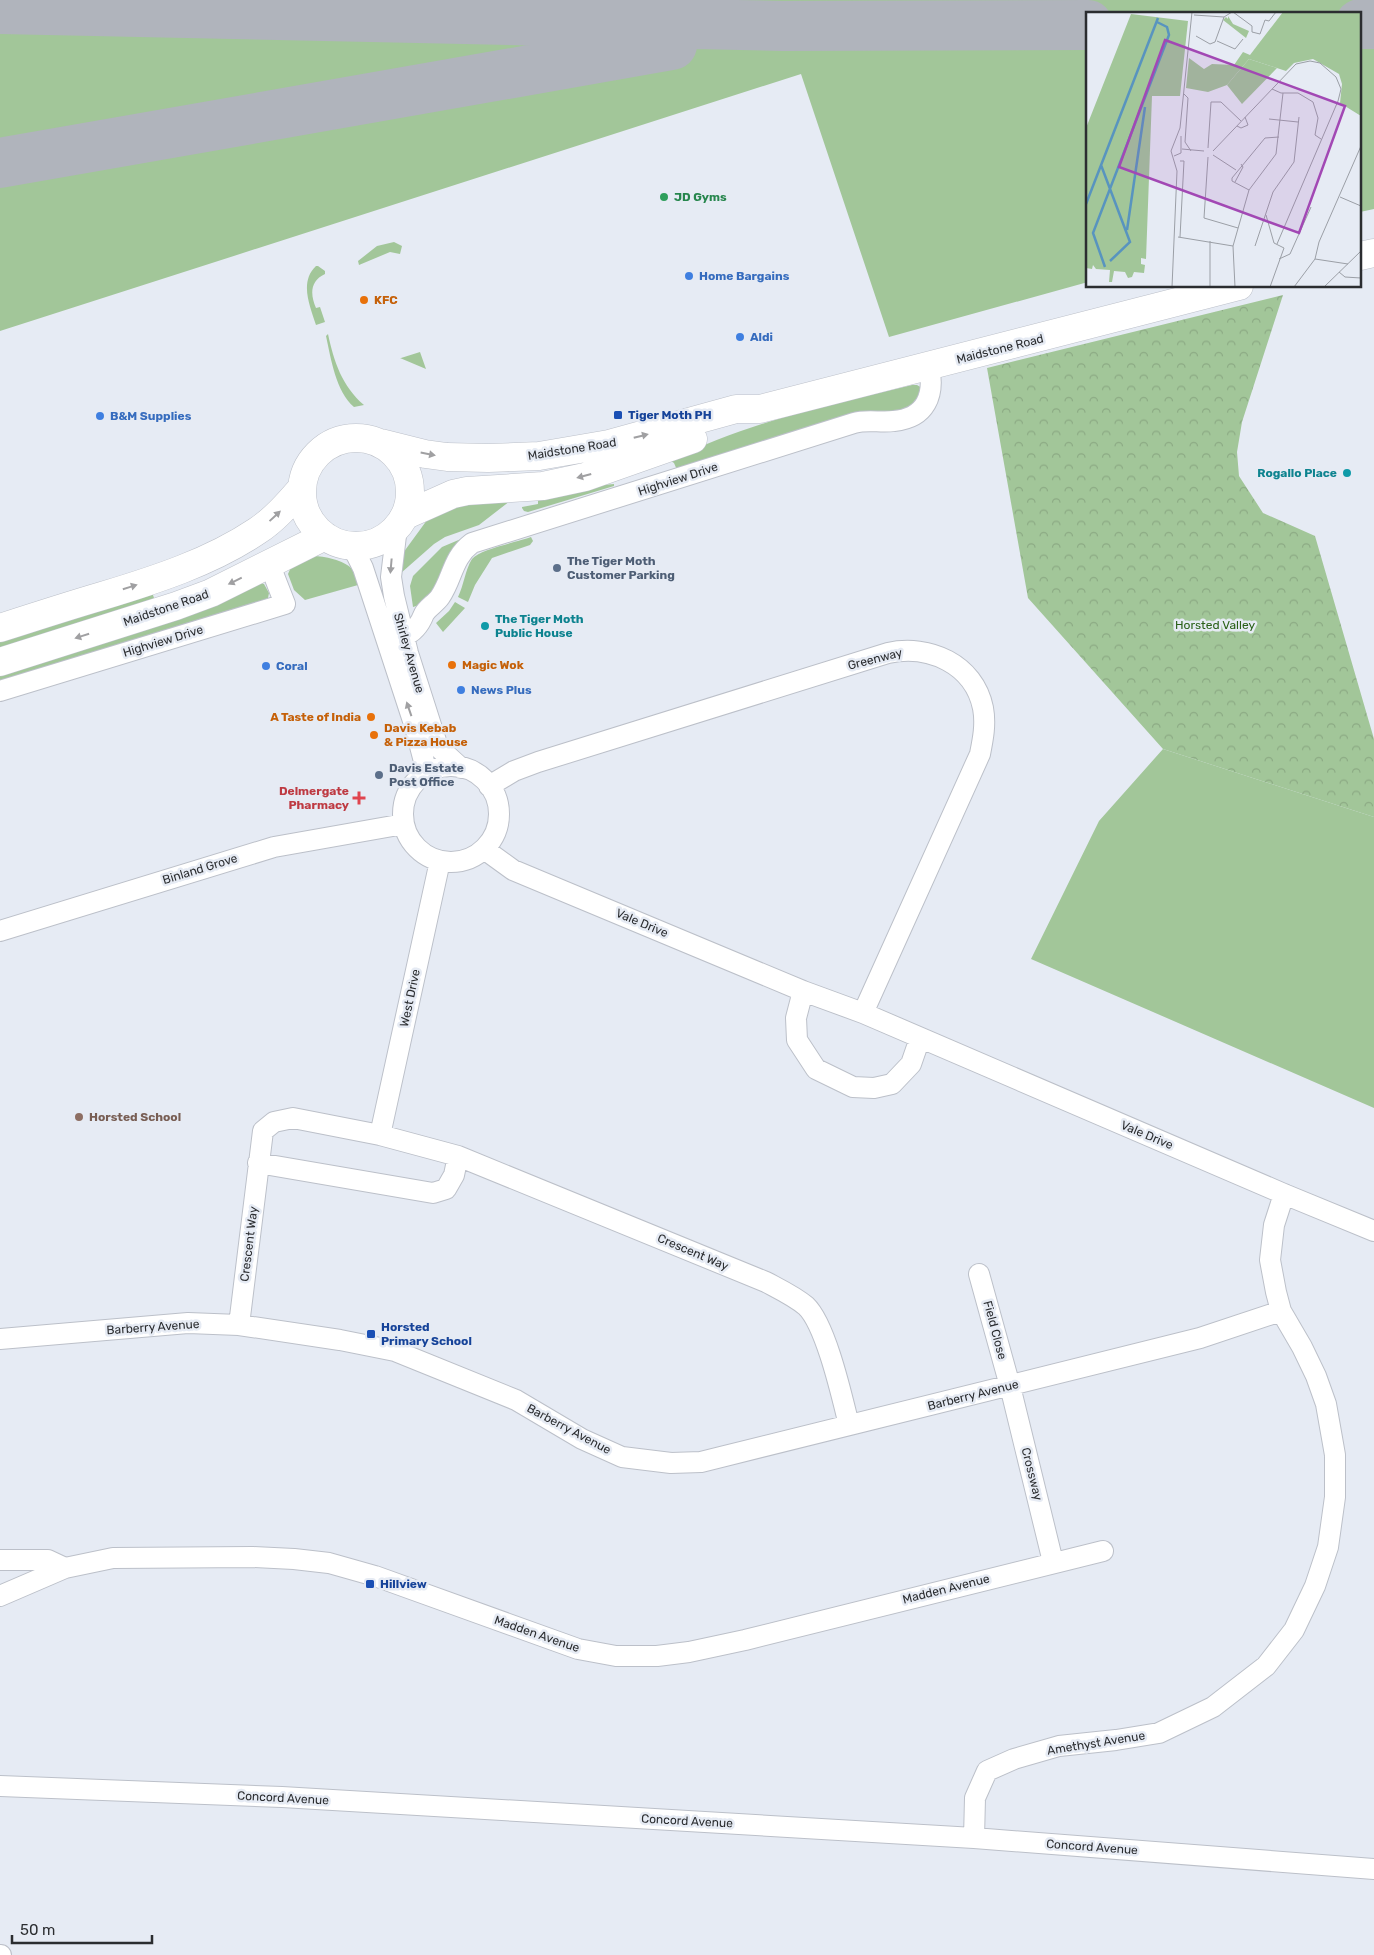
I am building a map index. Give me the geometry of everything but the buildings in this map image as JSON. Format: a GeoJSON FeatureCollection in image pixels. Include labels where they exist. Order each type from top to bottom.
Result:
{"type":"FeatureCollection","features":[{"type":"Feature","properties":{"kind":"main road","name":"Maidstone Road"},"geometry":{"type":"LineString","coordinates":[[381,443],[425,454],[447,457],[488,458],[539,456],[609,444],[736,409],[760,409],[929,367],[1231,288]]}},
{"type":"Feature","properties":{"kind":"main road","name":"Maidstone Road"},"geometry":{"type":"LineString","coordinates":[[402,521],[438,499],[461,492],[529,487],[584,477],[740,423],[760,409]]}},
{"type":"Feature","properties":{"kind":"main road"},"geometry":{"type":"LineString","coordinates":[[0,628],[152,581],[233,545],[258,531],[278,513],[301,489],[311,464],[320,452],[338,441],[356,438],[381,443],[400,459],[409,478],[411,499],[402,521],[386,536],[376,542],[365,545],[336,540],[315,527],[310,520],[301,489]]}},
{"type":"Feature","properties":{"kind":"main road","name":"Maidstone Road"},"geometry":{"type":"LineString","coordinates":[[0,662],[176,606],[211,593],[270,563],[336,540]]}},
{"type":"Feature","properties":{"kind":"street","name":"Highview Drive"},"geometry":{"type":"LineString","coordinates":[[404,636],[414,631],[423,620],[425,612],[440,596],[458,556],[472,543],[854,422],[890,422],[905,419],[920,410],[927,401],[932,382],[929,367]]}},
{"type":"Feature","properties":{"kind":"street","name":"Shirley Avenue"},"geometry":{"type":"LineString","coordinates":[[402,521],[390,572],[399,617],[438,747],[461,768],[474,772],[489,786],[498,806],[499,818],[494,835],[484,849]]}},
{"type":"Feature","properties":{"kind":"street","name":"Shirley Avenue"},"geometry":{"type":"LineString","coordinates":[[336,540],[356,554],[363,568],[415,727],[427,773]]}},
{"type":"Feature","properties":{"kind":"street","name":"Highview Drive"},"geometry":{"type":"LineString","coordinates":[[0,691],[285,604],[270,563]]}},
{"type":"Feature","properties":{"kind":"street"},"geometry":{"type":"LineString","coordinates":[[399,617],[425,612]]}},
{"type":"Feature","properties":{"kind":"street","name":"Greenway"},"geometry":{"type":"LineString","coordinates":[[489,786],[514,771],[538,762],[888,654],[904,651],[924,652],[948,660],[968,678],[981,702],[984,726],[980,754],[863,1013]]}},
{"type":"Feature","properties":{"kind":"street"},"geometry":{"type":"LineString","coordinates":[[461,768],[444,767],[427,773],[416,783],[407,795],[404,809],[404,824],[407,834],[413,843],[421,851],[440,861],[459,862],[484,849]]}},
{"type":"Feature","properties":{"kind":"street","name":"Binland Grove"},"geometry":{"type":"LineString","coordinates":[[0,931],[266,849],[404,824]]}},
{"type":"Feature","properties":{"kind":"street","name":"Vale Drive"},"geometry":{"type":"LineString","coordinates":[[484,849],[513,870],[803,991],[863,1013],[1374,1231]]}},
{"type":"Feature","properties":{"kind":"street","name":"West Drive"},"geometry":{"type":"LineString","coordinates":[[380,1135],[440,861]]}},
{"type":"Feature","properties":{"kind":"street"},"geometry":{"type":"LineString","coordinates":[[803,991],[796,1018],[797,1040],[816,1069],[853,1087],[874,1088],[892,1084],[911,1064],[920,1038]]}},
{"type":"Feature","properties":{"kind":"street","name":"Crescent Way"},"geometry":{"type":"LineString","coordinates":[[239,1325],[263,1131],[274,1122],[293,1118],[380,1135],[458,1156],[766,1282],[790,1295],[807,1307],[821,1329],[849,1425]]}},
{"type":"Feature","properties":{"kind":"street"},"geometry":{"type":"LineString","coordinates":[[258,1163],[433,1193],[446,1189],[454,1176],[458,1156]]}},
{"type":"Feature","properties":{"kind":"street","name":"Amethyst Avenue"},"geometry":{"type":"LineString","coordinates":[[974,1838],[975,1798],[987,1771],[1014,1759],[1059,1746],[1159,1733],[1212,1707],[1266,1666],[1294,1630],[1315,1586],[1328,1547],[1335,1497],[1335,1455],[1326,1404],[1305,1353],[1281,1311],[1270,1260],[1274,1225],[1284,1194]]}},
{"type":"Feature","properties":{"kind":"street","name":"Field Close"},"geometry":{"type":"LineString","coordinates":[[979,1274],[1010,1386]]}},
{"type":"Feature","properties":{"kind":"street","name":"Barberry Avenue"},"geometry":{"type":"LineString","coordinates":[[0,1339],[188,1322],[239,1325],[340,1340],[395,1351],[516,1400],[582,1439],[622,1457],[671,1464],[701,1462],[1010,1386],[1213,1334],[1281,1311]]}},
{"type":"Feature","properties":{"kind":"street","name":"Crossway"},"geometry":{"type":"LineString","coordinates":[[1010,1386],[1053,1562]]}},
{"type":"Feature","properties":{"kind":"street","name":"Madden Avenue"},"geometry":{"type":"LineString","coordinates":[[0,1596],[65,1568],[113,1558],[252,1557],[329,1563],[375,1576],[578,1649],[616,1656],[657,1656],[689,1652],[745,1640],[1103,1550]]}},
{"type":"Feature","properties":{"kind":"street"},"geometry":{"type":"LineString","coordinates":[[0,1560],[48,1560],[65,1568]]}},
{"type":"Feature","properties":{"kind":"street","name":"Concord Avenue"},"geometry":{"type":"LineString","coordinates":[[0,1786],[282,1797],[974,1838],[1374,1869]]}},
{"type":"Feature","properties":{"kind":"green space"},"geometry":{"type":"Polygon","coordinates":[[[0,0],[1374,0],[1374,209],[1362,212],[1362,12],[1086,12],[1086,283],[889,337],[801,74],[0,331],[0,0]]]}},
{"type":"Feature","properties":{"kind":"green space"},"geometry":{"type":"Polygon","coordinates":[[[394,242],[402,246],[400,254],[390,252],[359,265],[358,261],[377,246],[394,242]]]}},
{"type":"Feature","properties":{"kind":"green space"},"geometry":{"type":"Polygon","coordinates":[[[316,266],[325,271],[325,274],[316,280],[312,293],[316,308],[320,307],[325,322],[316,325],[307,294],[307,287],[311,272],[316,266]]]}},
{"type":"Feature","properties":{"kind":"green space","name":"Horsted Valley"},"geometry":{"type":"Polygon","coordinates":[[[1283,295],[1242,422],[1237,452],[1239,476],[1263,513],[1315,536],[1374,739],[1374,817],[1163,749],[1028,598],[987,368],[1283,295]]]}},
{"type":"Feature","properties":{"kind":"green space"},"geometry":{"type":"Polygon","coordinates":[[[328,334],[340,373],[356,398],[364,405],[354,407],[343,393],[332,365],[326,336],[328,334]]]}},
{"type":"Feature","properties":{"kind":"green space"},"geometry":{"type":"Polygon","coordinates":[[[420,352],[426,369],[400,358],[401,358],[420,352]]]}},
{"type":"Feature","properties":{"kind":"green space"},"geometry":{"type":"Polygon","coordinates":[[[912,385],[922,388],[915,406],[677,470],[671,461],[729,435],[759,425],[912,385]]]}},
{"type":"Feature","properties":{"kind":"green space"},"geometry":{"type":"Polygon","coordinates":[[[614,484],[614,486],[528,512],[522,508],[538,504],[538,496],[583,487],[614,484]]]}},
{"type":"Feature","properties":{"kind":"green space"},"geometry":{"type":"Polygon","coordinates":[[[510,501],[479,525],[445,537],[434,544],[401,573],[403,553],[430,516],[453,505],[510,501]]]}},
{"type":"Feature","properties":{"kind":"green space"},"geometry":{"type":"Polygon","coordinates":[[[468,536],[450,552],[437,584],[428,599],[413,607],[410,586],[413,576],[442,547],[468,536]]]}},
{"type":"Feature","properties":{"kind":"green space"},"geometry":{"type":"Polygon","coordinates":[[[531,537],[533,541],[530,545],[492,558],[475,585],[468,602],[458,597],[470,563],[476,555],[531,537]]]}},
{"type":"Feature","properties":{"kind":"green space"},"geometry":{"type":"Polygon","coordinates":[[[313,556],[334,559],[344,563],[352,569],[358,585],[305,600],[294,590],[288,574],[291,567],[313,556]]]}},
{"type":"Feature","properties":{"kind":"green space"},"geometry":{"type":"Polygon","coordinates":[[[258,582],[264,584],[269,593],[268,598],[257,603],[0,683],[0,673],[258,582]]]}},
{"type":"Feature","properties":{"kind":"green space"},"geometry":{"type":"Polygon","coordinates":[[[152,592],[156,604],[0,652],[0,640],[152,592]]]}},
{"type":"Feature","properties":{"kind":"green space"},"geometry":{"type":"Polygon","coordinates":[[[455,602],[465,608],[443,632],[436,623],[449,611],[455,602]]]}},
{"type":"Feature","properties":{"kind":"green space"},"geometry":{"type":"Polygon","coordinates":[[[1163,749],[1374,817],[1374,1108],[1031,959],[1099,821],[1163,749]]]}},
{"type":"Feature","properties":{"kind":"taxiway"},"geometry":{"type":"LineString","coordinates":[[0,9],[783,26],[1086,25]]}},
{"type":"Feature","properties":{"kind":"taxiway"},"geometry":{"type":"LineString","coordinates":[[1362,24],[1374,24]]}},
{"type":"Feature","properties":{"kind":"taxiway"},"geometry":{"type":"LineString","coordinates":[[0,163],[672,45]]}},
{"type":"Feature","properties":{"kind":"place","name":"JD Gyms"},"geometry":{"type":"Point","coordinates":[664,197]}},
{"type":"Feature","properties":{"kind":"place","name":"Home Bargains"},"geometry":{"type":"Point","coordinates":[689,276]}},
{"type":"Feature","properties":{"kind":"place","name":"KFC"},"geometry":{"type":"Point","coordinates":[364,300]}},
{"type":"Feature","properties":{"kind":"place","name":"Aldi"},"geometry":{"type":"Point","coordinates":[740,337]}},
{"type":"Feature","properties":{"kind":"place","name":"Tiger Moth PH"},"geometry":{"type":"Point","coordinates":[618,415]}},
{"type":"Feature","properties":{"kind":"place","name":"B&M Supplies"},"geometry":{"type":"Point","coordinates":[100,416]}},
{"type":"Feature","properties":{"kind":"place","name":"Rogallo Place"},"geometry":{"type":"Point","coordinates":[1347,473]}},
{"type":"Feature","properties":{"kind":"place","name":"The Tiger Moth Customer Parking"},"geometry":{"type":"Point","coordinates":[557,568]}},
{"type":"Feature","properties":{"kind":"place","name":"The Tiger Moth Public House"},"geometry":{"type":"Point","coordinates":[485,626]}},
{"type":"Feature","properties":{"kind":"place","name":"Magic Wok"},"geometry":{"type":"Point","coordinates":[452,665]}},
{"type":"Feature","properties":{"kind":"place","name":"Coral"},"geometry":{"type":"Point","coordinates":[266,666]}},
{"type":"Feature","properties":{"kind":"place","name":"News Plus"},"geometry":{"type":"Point","coordinates":[461,690]}},
{"type":"Feature","properties":{"kind":"place","name":"A Taste of India"},"geometry":{"type":"Point","coordinates":[371,717]}},
{"type":"Feature","properties":{"kind":"place","name":"Davis Kebab & Pizza House"},"geometry":{"type":"Point","coordinates":[374,735]}},
{"type":"Feature","properties":{"kind":"place","name":"Davis Estate Post Office"},"geometry":{"type":"Point","coordinates":[379,775]}},
{"type":"Feature","properties":{"kind":"place","name":"Delmergate Pharmacy"},"geometry":{"type":"Point","coordinates":[359,798]}},
{"type":"Feature","properties":{"kind":"place","name":"Horsted School"},"geometry":{"type":"Point","coordinates":[79,1117]}},
{"type":"Feature","properties":{"kind":"place","name":"Horsted Primary School"},"geometry":{"type":"Point","coordinates":[371,1334]}},
{"type":"Feature","properties":{"kind":"place","name":"Hillview"},"geometry":{"type":"Point","coordinates":[370,1584]}}]}
